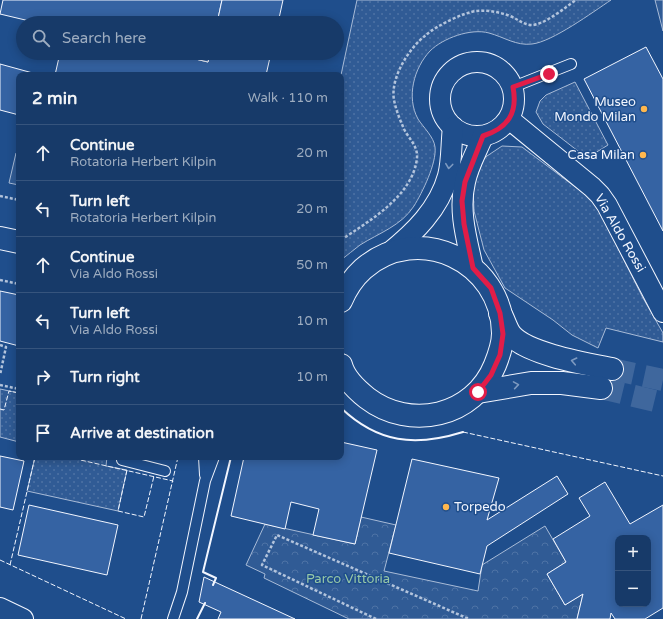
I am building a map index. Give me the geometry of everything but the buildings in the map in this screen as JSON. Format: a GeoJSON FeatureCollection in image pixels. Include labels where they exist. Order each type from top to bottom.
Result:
{"type":"FeatureCollection","features":[{"type":"Feature","properties":{"kind":"main road"},"geometry":{"type":"LineString","coordinates":[[0,238],[16,241]]}},
{"type":"Feature","properties":{"kind":"main road"},"geometry":{"type":"LineString","coordinates":[[344,293],[356,276],[371,262],[389,253],[411,248],[433,249],[454,256],[473,268],[491,288],[500,313],[511,334],[524,345],[565,359],[612,369]]}},
{"type":"Feature","properties":{"kind":"main road"},"geometry":{"type":"LineString","coordinates":[[344,370],[357,390],[378,406],[404,415],[431,416],[456,408],[478,392],[491,375],[500,355],[503,334],[500,313]]}},
{"type":"Feature","properties":{"kind":"main road"},"geometry":{"type":"LineString","coordinates":[[478,392],[531,383],[562,384],[601,388]]}},
{"type":"Feature","properties":{"kind":"street"},"geometry":{"type":"LineString","coordinates":[[487,62],[498,68],[507,76],[513,87],[515,98],[509,119],[502,127],[483,136],[472,136],[462,133],[452,127],[442,112],[440,106],[440,94],[444,82],[452,72],[462,64],[487,62]]}},
{"type":"Feature","properties":{"kind":"street","name":"Via Aldo Rossi"},"geometry":{"type":"LineString","coordinates":[[509,119],[592,186],[600,195],[607,205],[663,312]]}},
{"type":"Feature","properties":{"kind":"street"},"geometry":{"type":"LineString","coordinates":[[389,253],[416,229],[438,200],[448,175],[452,127]]}},
{"type":"Feature","properties":{"kind":"street"},"geometry":{"type":"LineString","coordinates":[[473,268],[464,224],[462,201],[468,170],[483,136]]}},
{"type":"Feature","properties":{"kind":"street"},"geometry":{"type":"LineString","coordinates":[[0,608],[23,619]]}},
{"type":"Feature","properties":{"kind":"lane"},"geometry":{"type":"LineString","coordinates":[[513,87],[571,64]]}},
{"type":"Feature","properties":{"kind":"lane"},"geometry":{"type":"LineString","coordinates":[[122,460],[165,471]]}},
{"type":"Feature","properties":{"kind":"lane"},"geometry":{"type":"LineString","coordinates":[[204,460],[205,480]]}},
{"type":"Feature","properties":{"kind":"lane"},"geometry":{"type":"LineString","coordinates":[[173,619],[182,592],[205,480],[213,460]]}},
{"type":"Feature","properties":{"kind":"path"},"geometry":{"type":"LineString","coordinates":[[344,238],[378,214],[400,194],[411,178],[417,158],[416,148],[404,130],[394,99],[395,81],[402,64],[414,46],[425,35],[438,26],[476,11],[494,11],[512,16],[523,24],[532,25],[540,24],[576,0]]}},
{"type":"Feature","properties":{"kind":"path"},"geometry":{"type":"LineString","coordinates":[[0,196],[16,199]]}},
{"type":"Feature","properties":{"kind":"path"},"geometry":{"type":"LineString","coordinates":[[0,280],[16,283]]}},
{"type":"Feature","properties":{"kind":"path"},"geometry":{"type":"LineString","coordinates":[[0,346],[6,347],[0,375]]}},
{"type":"Feature","properties":{"kind":"path"},"geometry":{"type":"LineString","coordinates":[[0,385],[16,388]]}},
{"type":"Feature","properties":{"kind":"path"},"geometry":{"type":"LineString","coordinates":[[376,619],[262,565],[276,535],[469,619]]}},
{"type":"Feature","properties":{"kind":"green space"},"geometry":{"type":"Polygon","coordinates":[[[357,0],[611,0],[572,26],[540,42],[521,44],[489,33],[474,32],[450,38],[430,51],[424,58],[416,74],[412,92],[414,110],[418,119],[433,140],[435,147],[434,161],[428,178],[414,206],[403,219],[360,245],[344,258],[344,72],[342,72],[357,0]]]}},
{"type":"Feature","properties":{"kind":"green space"},"geometry":{"type":"Polygon","coordinates":[[[575,82],[608,145],[587,158],[543,124],[536,112],[540,101],[546,95],[575,82]]]}},
{"type":"Feature","properties":{"kind":"green space"},"geometry":{"type":"Polygon","coordinates":[[[502,146],[522,147],[590,198],[600,212],[643,298],[663,333],[663,342],[606,328],[598,348],[572,335],[553,320],[505,288],[484,250],[474,211],[473,187],[484,158],[502,146]]]}},
{"type":"Feature","properties":{"kind":"green space"},"geometry":{"type":"Polygon","coordinates":[[[0,389],[16,392],[16,441],[0,437],[0,389]]]}},
{"type":"Feature","properties":{"kind":"green space"},"geometry":{"type":"Polygon","coordinates":[[[34,460],[107,460],[106,466],[127,470],[118,511],[27,491],[34,460]]]}},
{"type":"Feature","properties":{"kind":"green space","name":"Parco Vittoria"},"geometry":{"type":"Polygon","coordinates":[[[361,517],[396,525],[384,571],[478,591],[482,565],[545,526],[566,562],[547,574],[565,605],[583,594],[577,619],[349,619],[264,578],[265,574],[246,565],[265,524],[355,544],[361,517]]]}},
{"type":"Feature","properties":{"kind":"shaded area"},"geometry":{"type":"Polygon","coordinates":[[[655,0],[663,0],[663,31],[655,0]]]}},
{"type":"Feature","properties":{"kind":"shaded area"},"geometry":{"type":"Polygon","coordinates":[[[16,153],[16,184],[9,183],[16,153]]]}},
{"type":"Feature","properties":{"kind":"tunnel"},"geometry":{"type":"LineString","coordinates":[[612,369],[663,380]]}},
{"type":"Feature","properties":{"kind":"tunnel"},"geometry":{"type":"LineString","coordinates":[[601,388],[663,403]]}},
{"type":"Feature","properties":{"kind":"fence"},"geometry":{"type":"LineString","coordinates":[[0,409],[4,410],[9,391],[16,392]]}},
{"type":"Feature","properties":{"kind":"fence"},"geometry":{"type":"LineString","coordinates":[[463,432],[663,476]]}},
{"type":"Feature","properties":{"kind":"fence"},"geometry":{"type":"LineString","coordinates":[[10,565],[34,460]]}},
{"type":"Feature","properties":{"kind":"fence"},"geometry":{"type":"LineString","coordinates":[[80,460],[173,481],[172,483]]}},
{"type":"Feature","properties":{"kind":"fence"},"geometry":{"type":"LineString","coordinates":[[141,619],[177,460]]}},
{"type":"Feature","properties":{"kind":"fence"},"geometry":{"type":"LineString","coordinates":[[127,470],[118,511],[144,517],[154,476]]}},
{"type":"Feature","properties":{"kind":"fence"},"geometry":{"type":"LineString","coordinates":[[0,560],[126,619]]}},
{"type":"Feature","properties":{"kind":"wall"},"geometry":{"type":"LineString","coordinates":[[344,411],[369,429],[398,439],[429,440],[463,432]]}},
{"type":"Feature","properties":{"kind":"wall"},"geometry":{"type":"LineString","coordinates":[[213,585],[216,578],[203,572],[230,460]]}},
{"type":"Feature","properties":{"kind":"wall"},"geometry":{"type":"LineString","coordinates":[[197,619],[205,603]]}},
{"type":"Feature","properties":{"kind":"place","name":"Museo Mondo Milan"},"geometry":{"type":"Point","coordinates":[644,109]}},
{"type":"Feature","properties":{"kind":"place","name":"Casa Milan"},"geometry":{"type":"Point","coordinates":[643,155]}},
{"type":"Feature","properties":{"kind":"place","name":"Torpedo"},"geometry":{"type":"Point","coordinates":[446,507]}},
{"type":"Feature","properties":{"kind":"route"},"geometry":{"type":"LineString","coordinates":[[478,392],[491,375],[500,355],[503,334],[500,313],[491,288],[473,268],[464,224],[462,201],[465,182],[468,170],[483,136],[502,127],[509,119],[515,98],[513,87],[549,74]]}}]}
